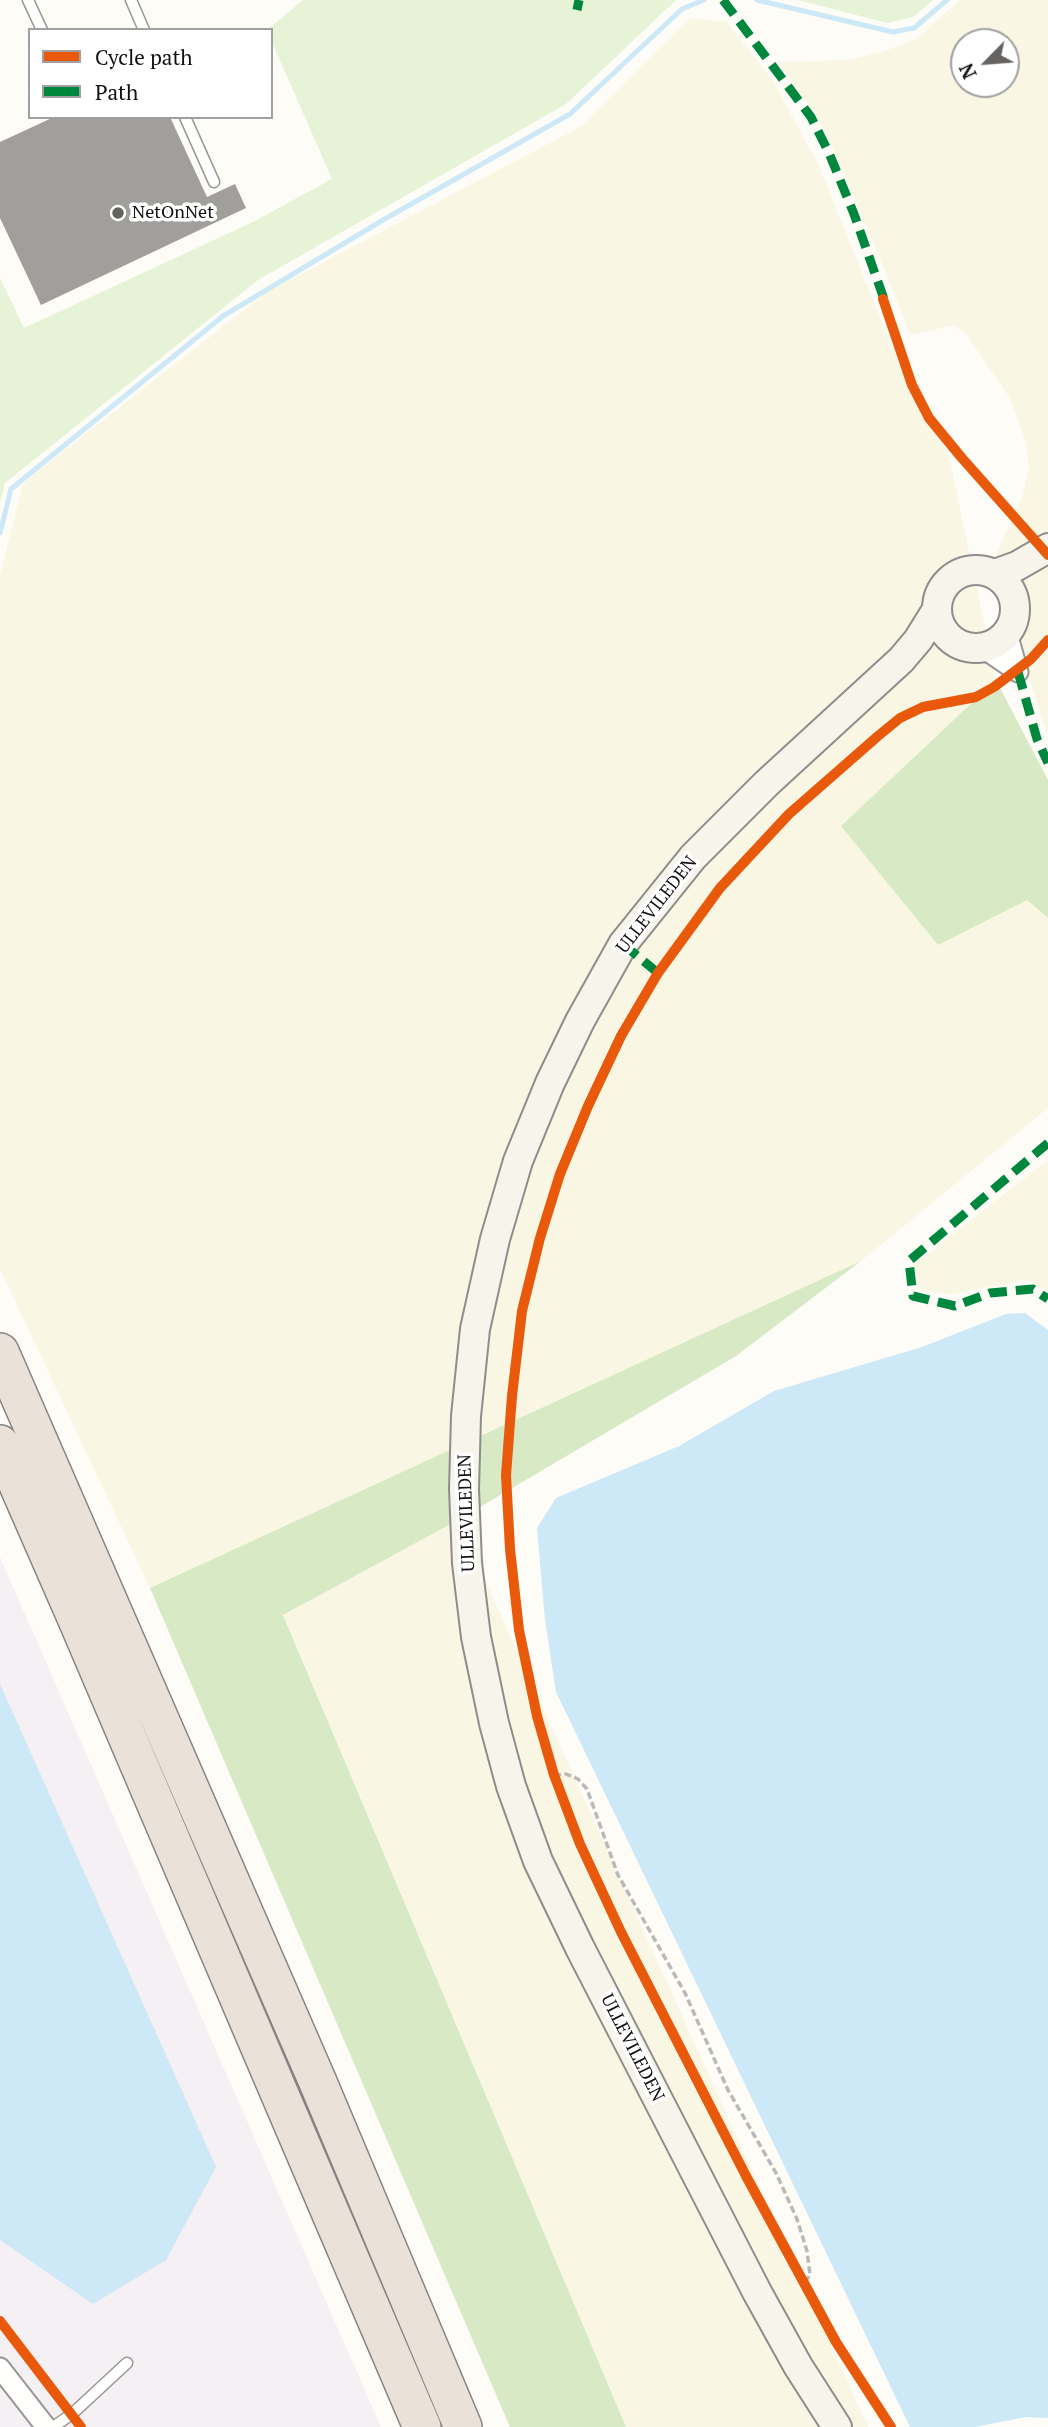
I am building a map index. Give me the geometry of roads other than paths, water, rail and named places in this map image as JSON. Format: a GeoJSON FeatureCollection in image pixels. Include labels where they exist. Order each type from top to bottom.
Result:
{"type":"FeatureCollection","features":[{"type":"Feature","properties":{"kind":"highway"},"geometry":{"type":"LineString","coordinates":[[0,1352],[312,2067],[463,2427]]}},
{"type":"Feature","properties":{"kind":"highway"},"geometry":{"type":"LineString","coordinates":[[0,1444],[84,1634],[422,2427]]}},
{"type":"Feature","properties":{"kind":"main road"},"geometry":{"type":"LineString","coordinates":[[995,575],[1046,550]]}},
{"type":"Feature","properties":{"kind":"main road"},"geometry":{"type":"LineString","coordinates":[[1014,600],[1046,550]]}},
{"type":"Feature","properties":{"kind":"main road"},"geometry":{"type":"LineString","coordinates":[[974,569],[995,575],[1010,590],[1014,600],[1015,612],[1007,633],[1001,640],[983,648],[966,648],[951,640],[940,627],[936,611],[941,591],[955,576],[974,569]]}},
{"type":"Feature","properties":{"kind":"main road","name":"ULLEVILEDEN"},"geometry":{"type":"LineString","coordinates":[[837,2427],[798,2366],[757,2292],[538,1861],[511,1786],[494,1723],[476,1637],[467,1563],[464,1489],[466,1428],[475,1329],[495,1239],[518,1161],[550,1083],[623,944],[693,857],[767,783],[901,660],[918,640],[936,611]]}},
{"type":"Feature","properties":{"kind":"main road","name":"ULLEVILEDEN"},"geometry":{"type":"LineString","coordinates":[[901,660],[928,646],[951,640]]}},
{"type":"Feature","properties":{"kind":"street"},"geometry":{"type":"LineString","coordinates":[[0,2368],[46,2427]]}},
{"type":"Feature","properties":{"kind":"lane"},"geometry":{"type":"LineString","coordinates":[[28,0],[41,28]]}},
{"type":"Feature","properties":{"kind":"lane"},"geometry":{"type":"LineString","coordinates":[[131,0],[143,28]]}},
{"type":"Feature","properties":{"kind":"lane"},"geometry":{"type":"LineString","coordinates":[[186,119],[214,182]]}},
{"type":"Feature","properties":{"kind":"lane"},"geometry":{"type":"LineString","coordinates":[[54,2427],[127,2364]]}},
{"type":"Feature","properties":{"kind":"water"},"geometry":{"type":"Polygon","coordinates":[[[1025,1313],[1048,1330],[1048,2418],[1026,2417],[975,2427],[910,2427],[556,1692],[545,1620],[537,1528],[556,1498],[679,1446],[774,1391],[922,1347],[1006,1314],[1025,1313]]]}},
{"type":"Feature","properties":{"kind":"water"},"geometry":{"type":"Polygon","coordinates":[[[0,1684],[216,2167],[166,2260],[93,2304],[0,2240],[0,1684]]]}},
{"type":"Feature","properties":{"kind":"waterway"},"geometry":{"type":"LineString","coordinates":[[0,533],[11,489],[223,316],[383,220],[570,114],[682,9],[704,0]]}},
{"type":"Feature","properties":{"kind":"waterway"},"geometry":{"type":"LineString","coordinates":[[757,0],[893,32],[914,28],[947,0]]}},
{"type":"Feature","properties":{"kind":"place","name":"NetOnNet"},"geometry":{"type":"Point","coordinates":[118,213]}}]}
